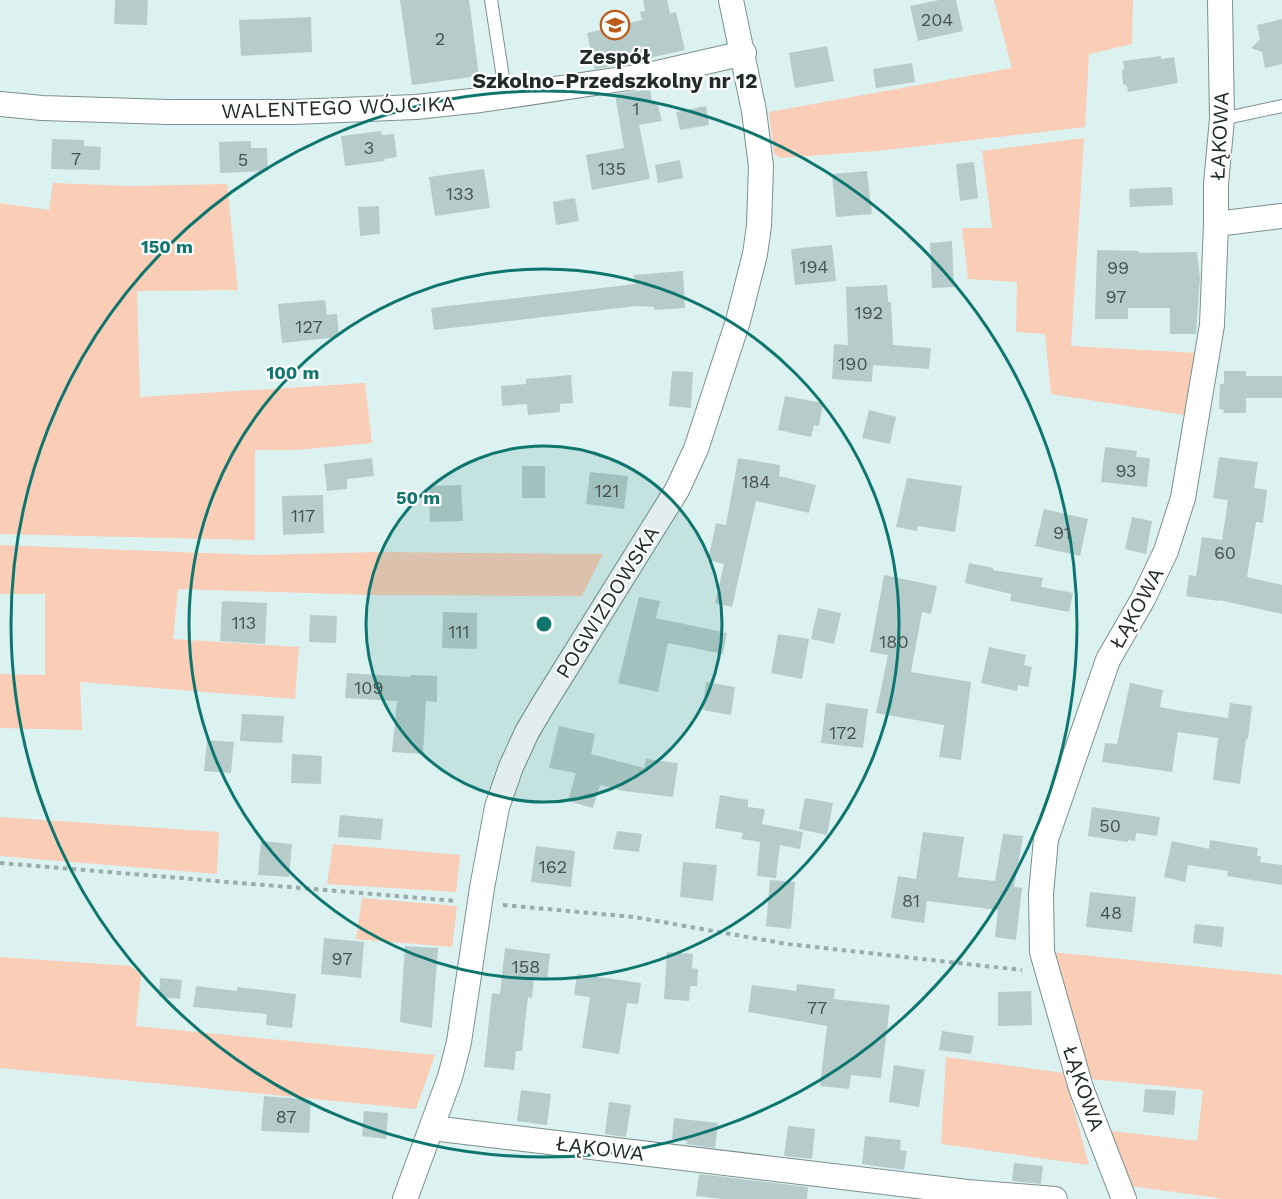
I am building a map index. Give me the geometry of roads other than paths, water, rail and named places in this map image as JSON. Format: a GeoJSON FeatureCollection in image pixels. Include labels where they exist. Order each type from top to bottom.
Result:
{"type":"FeatureCollection","features":[{"type":"Feature","properties":{"kind":"street","name":"POGWIZDOWSKA"},"geometry":{"type":"LineString","coordinates":[[405,1199],[450,1077],[459,1041],[479,902],[497,807],[511,767],[527,732],[543,705],[677,490],[696,449],[738,321],[755,254],[759,226],[761,166],[744,53],[731,0]]}},
{"type":"Feature","properties":{"kind":"street","name":"ŁĄKOWA"},"geometry":{"type":"LineString","coordinates":[[1124,1199],[1082,1088],[1042,952],[1041,894],[1046,839],[1108,660],[1162,561],[1184,498],[1212,325],[1216,184],[1222,119],[1220,0]]}},
{"type":"Feature","properties":{"kind":"street","name":"WALENTEGO WÓJCIKA"},"geometry":{"type":"LineString","coordinates":[[0,104],[42,108],[156,112],[293,112],[416,107],[506,97],[649,75],[744,53]]}},
{"type":"Feature","properties":{"kind":"street"},"geometry":{"type":"LineString","coordinates":[[1216,224],[1282,216]]}},
{"type":"Feature","properties":{"kind":"street","name":"ŁĄKOWA"},"geometry":{"type":"LineString","coordinates":[[432,1128],[967,1192],[1055,1199]]}},
{"type":"Feature","properties":{"kind":"lane"},"geometry":{"type":"LineString","coordinates":[[491,0],[506,97]]}},
{"type":"Feature","properties":{"kind":"lane"},"geometry":{"type":"LineString","coordinates":[[1222,119],[1282,106]]}},
{"type":"Feature","properties":{"kind":"place","name":"Zespół Szkolno-Przedszkolny nr 12"},"geometry":{"type":"Point","coordinates":[615,25]}}]}
